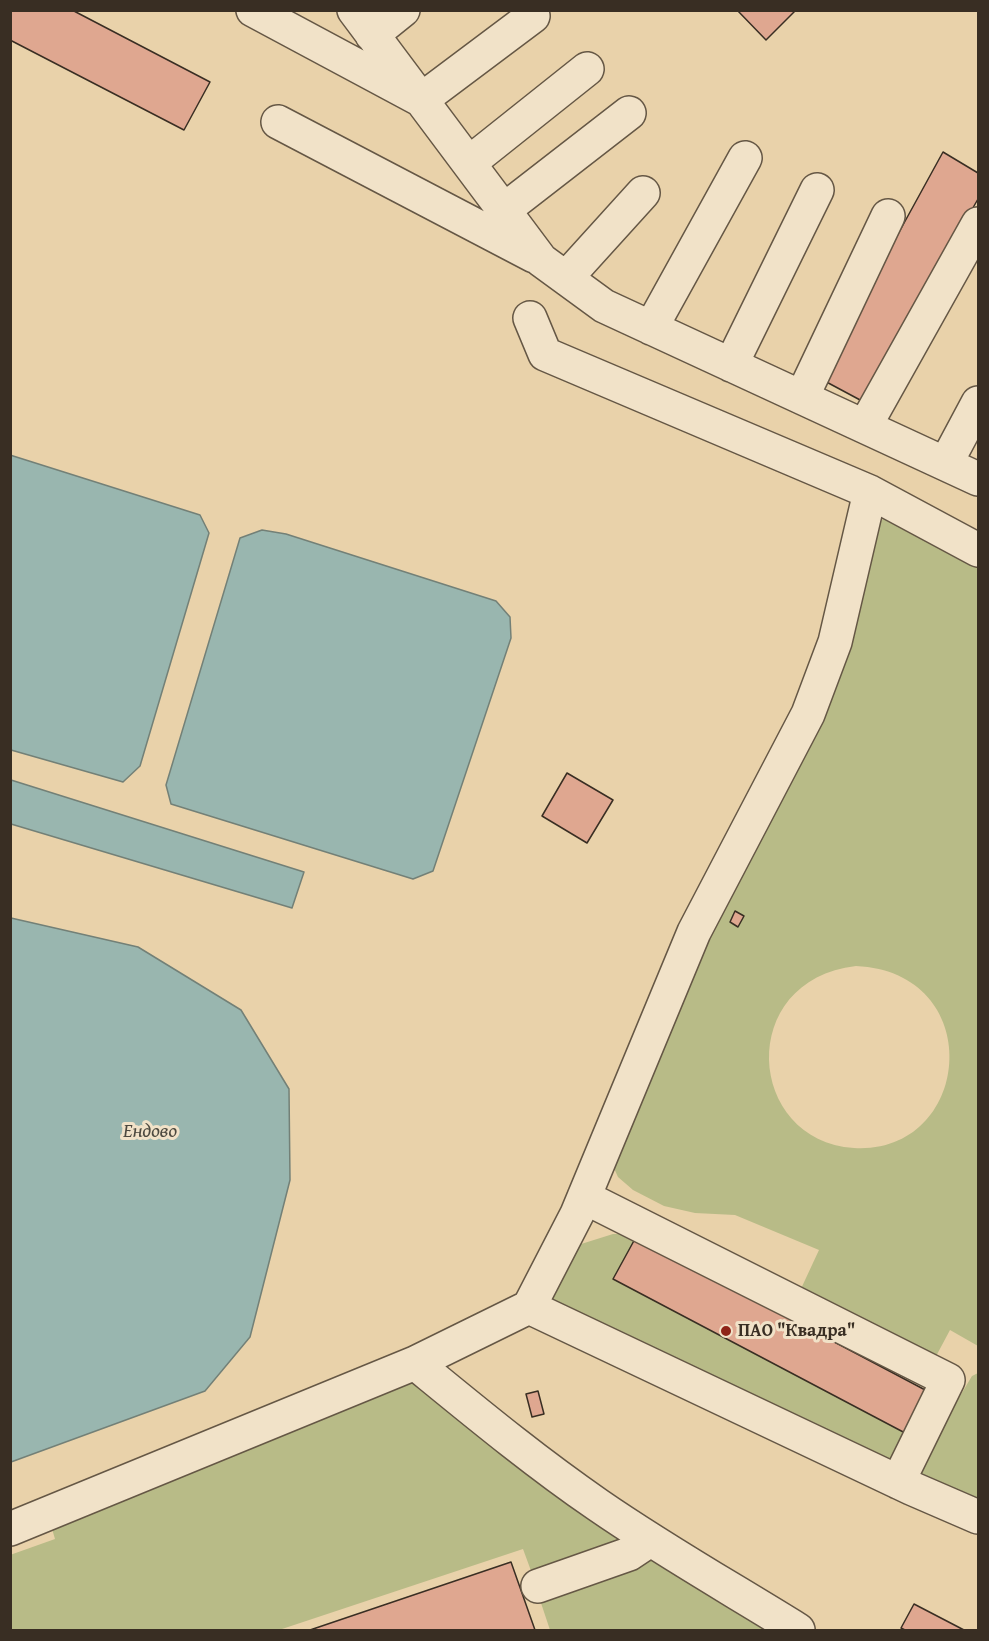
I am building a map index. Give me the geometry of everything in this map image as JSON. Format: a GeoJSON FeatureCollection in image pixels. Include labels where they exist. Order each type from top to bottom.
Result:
{"type":"FeatureCollection","features":[{"type":"Feature","properties":{"kind":"lane"},"geometry":{"type":"LineString","coordinates":[[254,10],[421,100]]}},
{"type":"Feature","properties":{"kind":"lane"},"geometry":{"type":"LineString","coordinates":[[403,10],[363,23],[504,210],[554,269]]}},
{"type":"Feature","properties":{"kind":"lane"},"geometry":{"type":"LineString","coordinates":[[421,100],[533,16]]}},
{"type":"Feature","properties":{"kind":"lane"},"geometry":{"type":"LineString","coordinates":[[469,164],[587,69]]}},
{"type":"Feature","properties":{"kind":"lane"},"geometry":{"type":"LineString","coordinates":[[504,210],[629,112]]}},
{"type":"Feature","properties":{"kind":"lane"},"geometry":{"type":"LineString","coordinates":[[278,122],[554,269],[604,306],[978,479]]}},
{"type":"Feature","properties":{"kind":"lane"},"geometry":{"type":"LineString","coordinates":[[651,328],[745,158]]}},
{"type":"Feature","properties":{"kind":"lane"},"geometry":{"type":"LineString","coordinates":[[731,365],[818,190]]}},
{"type":"Feature","properties":{"kind":"lane"},"geometry":{"type":"LineString","coordinates":[[554,269],[643,193]]}},
{"type":"Feature","properties":{"kind":"lane"},"geometry":{"type":"LineString","coordinates":[[802,397],[888,216]]}},
{"type":"Feature","properties":{"kind":"lane"},"geometry":{"type":"LineString","coordinates":[[865,426],[978,225]]}},
{"type":"Feature","properties":{"kind":"lane"},"geometry":{"type":"LineString","coordinates":[[530,318],[545,354],[870,492],[978,550]]}},
{"type":"Feature","properties":{"kind":"lane"},"geometry":{"type":"LineString","coordinates":[[946,463],[978,403]]}},
{"type":"Feature","properties":{"kind":"lane"},"geometry":{"type":"LineString","coordinates":[[10,1529],[415,1363],[529,1306],[584,1197],[694,932],[808,714],[835,642],[870,492]]}},
{"type":"Feature","properties":{"kind":"lane"},"geometry":{"type":"LineString","coordinates":[[584,1197],[948,1380],[898,1482]]}},
{"type":"Feature","properties":{"kind":"lane"},"geometry":{"type":"LineString","coordinates":[[529,1306],[898,1482],[978,1517]]}},
{"type":"Feature","properties":{"kind":"lane"},"geometry":{"type":"LineString","coordinates":[[415,1363],[596,1504],[650,1540],[798,1630]]}},
{"type":"Feature","properties":{"kind":"lane"},"geometry":{"type":"LineString","coordinates":[[538,1586],[629,1554],[650,1540]]}},
{"type":"Feature","properties":{"kind":"green space"},"geometry":{"type":"Polygon","coordinates":[[[891,517],[978,564],[978,1346],[950,1330],[934,1360],[799,1293],[819,1250],[735,1215],[695,1213],[664,1206],[633,1190],[618,1177],[612,1164],[876,526],[883,519],[891,517]],[[856,966],[817,978],[789,999],[774,1028],[769,1060],[775,1091],[792,1119],[818,1139],[854,1148],[894,1142],[923,1123],[942,1095],[949,1062],[945,1028],[929,998],[899,976],[856,966]]]}},
{"type":"Feature","properties":{"kind":"green space"},"geometry":{"type":"Polygon","coordinates":[[[613,1234],[636,1237],[614,1279],[907,1434],[891,1461],[553,1309],[553,1291],[578,1245],[613,1234]]]}},
{"type":"Feature","properties":{"kind":"green space"},"geometry":{"type":"Polygon","coordinates":[[[415,1373],[626,1539],[534,1579],[523,1549],[279,1630],[11,1630],[10,1555],[55,1539],[50,1522],[415,1373]]]}},
{"type":"Feature","properties":{"kind":"green space"},"geometry":{"type":"Polygon","coordinates":[[[978,1373],[978,1509],[921,1482],[921,1461],[972,1376],[978,1373]]]}},
{"type":"Feature","properties":{"kind":"green space"},"geometry":{"type":"Polygon","coordinates":[[[660,1553],[784,1630],[550,1630],[538,1594],[660,1553]]]}},
{"type":"Feature","properties":{"kind":"water"},"geometry":{"type":"Polygon","coordinates":[[[10,455],[200,515],[209,533],[140,766],[123,782],[11,750],[10,455]]]}},
{"type":"Feature","properties":{"kind":"water"},"geometry":{"type":"Polygon","coordinates":[[[262,530],[286,534],[496,601],[510,617],[511,638],[433,871],[413,879],[171,804],[166,785],[240,538],[262,530]]]}},
{"type":"Feature","properties":{"kind":"water"},"geometry":{"type":"Polygon","coordinates":[[[11,780],[304,872],[292,908],[11,824],[11,780]]]}},
{"type":"Feature","properties":{"kind":"water","name":"Ендово"},"geometry":{"type":"Polygon","coordinates":[[[11,918],[138,947],[241,1010],[289,1089],[290,1180],[250,1337],[205,1391],[11,1462],[11,918]]]}},
{"type":"Feature","properties":{"kind":"building"},"geometry":{"type":"Polygon","coordinates":[[[10,10],[72,10],[210,82],[184,130],[10,40],[10,10]]]}},
{"type":"Feature","properties":{"kind":"building"},"geometry":{"type":"Polygon","coordinates":[[[737,10],[796,10],[766,40],[737,10]]]}},
{"type":"Feature","properties":{"kind":"building"},"geometry":{"type":"Polygon","coordinates":[[[943,152],[978,173],[978,199],[862,401],[819,378],[943,152]]]}},
{"type":"Feature","properties":{"kind":"building"},"geometry":{"type":"Polygon","coordinates":[[[567,773],[613,800],[587,843],[542,816],[567,773]]]}},
{"type":"Feature","properties":{"kind":"building"},"geometry":{"type":"Polygon","coordinates":[[[735,911],[744,916],[738,927],[730,922],[735,911]]]}},
{"type":"Feature","properties":{"kind":"building"},"geometry":{"type":"Polygon","coordinates":[[[636,1237],[929,1392],[907,1434],[613,1279],[636,1237]]]}},
{"type":"Feature","properties":{"kind":"building"},"geometry":{"type":"Polygon","coordinates":[[[538,1391],[544,1414],[532,1417],[526,1394],[538,1391]]]}},
{"type":"Feature","properties":{"kind":"building"},"geometry":{"type":"Polygon","coordinates":[[[511,1562],[535,1630],[310,1630],[511,1562]]]}},
{"type":"Feature","properties":{"kind":"building"},"geometry":{"type":"Polygon","coordinates":[[[914,1604],[964,1630],[905,1630],[901,1628],[914,1604]]]}},
{"type":"Feature","properties":{"kind":"place","name":"ПАО \"Квадра\""},"geometry":{"type":"Point","coordinates":[726,1331]}}]}
